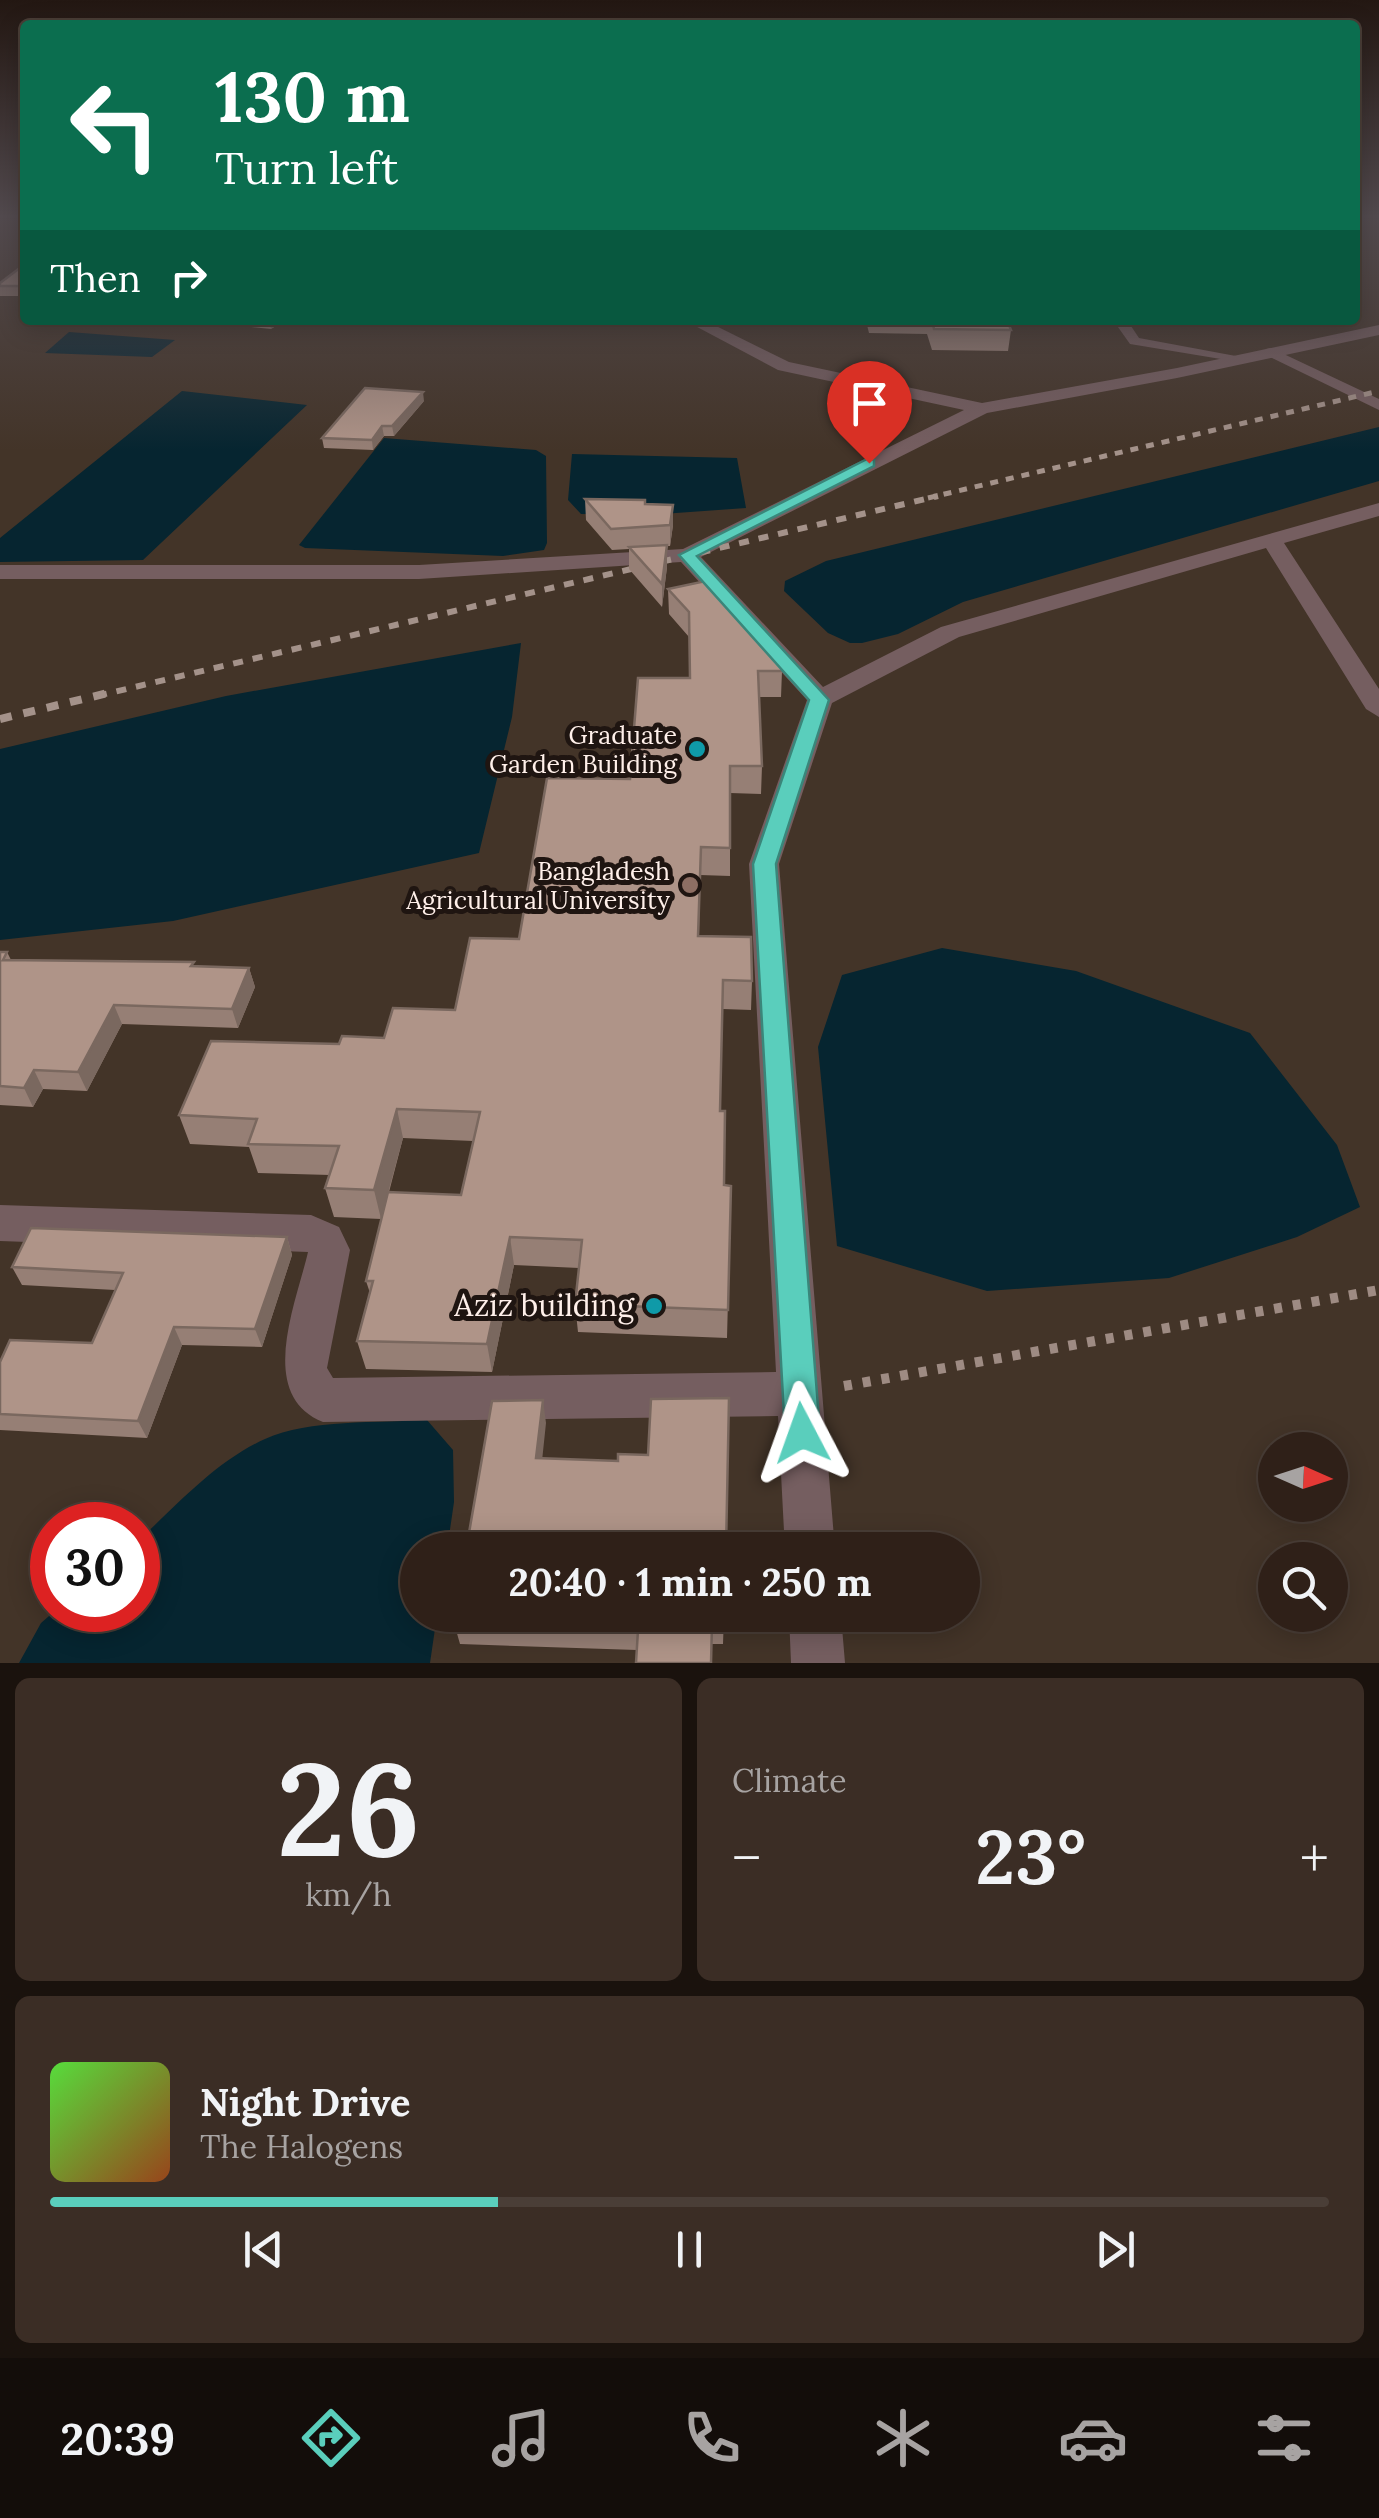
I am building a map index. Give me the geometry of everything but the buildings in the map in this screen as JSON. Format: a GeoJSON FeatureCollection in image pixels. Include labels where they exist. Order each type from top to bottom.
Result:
{"type":"FeatureCollection","features":[{"type":"Feature","properties":{"kind":"street"},"geometry":{"type":"LineString","coordinates":[[702,325],[784,366],[982,408]]}},
{"type":"Feature","properties":{"kind":"street"},"geometry":{"type":"LineString","coordinates":[[0,572],[419,572],[687,555],[982,408],[1379,330]]}},
{"type":"Feature","properties":{"kind":"street"},"geometry":{"type":"LineString","coordinates":[[809,1532],[764,864],[820,700],[950,632],[1379,509]]}},
{"type":"Feature","properties":{"kind":"street"},"geometry":{"type":"LineString","coordinates":[[1271,539],[1379,709]]}},
{"type":"Feature","properties":{"kind":"street"},"geometry":{"type":"LineString","coordinates":[[687,555],[820,700]]}},
{"type":"Feature","properties":{"kind":"street"},"geometry":{"type":"LineString","coordinates":[[0,1222],[311,1233],[324,1240],[329,1250],[305,1368],[310,1386],[323,1400],[800,1394]]}},
{"type":"Feature","properties":{"kind":"street"},"geometry":{"type":"LineString","coordinates":[[816,1632],[818,1663]]}},
{"type":"Feature","properties":{"kind":"lane"},"geometry":{"type":"LineString","coordinates":[[1124,325],[1135,341],[1245,359]]}},
{"type":"Feature","properties":{"kind":"lane"},"geometry":{"type":"LineString","coordinates":[[1272,352],[1379,405]]}},
{"type":"Feature","properties":{"kind":"path"},"geometry":{"type":"LineString","coordinates":[[800,1394],[1379,1290]]}},
{"type":"Feature","properties":{"kind":"shaded area","name":"Bangladesh Agricultural University"},"geometry":{"type":"Polygon","coordinates":[[[0,296],[20,296],[20,325],[1360,325],[1360,296],[1379,296],[1379,1663],[0,1663],[0,296]]]}},
{"type":"Feature","properties":{"kind":"water"},"geometry":{"type":"Polygon","coordinates":[[[69,332],[175,340],[152,357],[45,353],[69,332]]]}},
{"type":"Feature","properties":{"kind":"water"},"geometry":{"type":"Polygon","coordinates":[[[182,391],[307,405],[143,560],[0,562],[0,538],[182,391]]]}},
{"type":"Feature","properties":{"kind":"water"},"geometry":{"type":"Polygon","coordinates":[[[1379,427],[1379,481],[963,602],[898,634],[850,643],[828,633],[784,591],[785,581],[826,561],[1379,427]]]}},
{"type":"Feature","properties":{"kind":"water"},"geometry":{"type":"Polygon","coordinates":[[[384,438],[536,450],[546,456],[544,550],[503,556],[299,545],[384,438]]]}},
{"type":"Feature","properties":{"kind":"water"},"geometry":{"type":"Polygon","coordinates":[[[572,454],[737,458],[746,508],[648,515],[581,514],[568,500],[572,454]]]}},
{"type":"Feature","properties":{"kind":"water"},"geometry":{"type":"Polygon","coordinates":[[[521,643],[512,717],[479,853],[173,921],[0,940],[0,749],[226,696],[521,643]]]}},
{"type":"Feature","properties":{"kind":"water"},"geometry":{"type":"Polygon","coordinates":[[[942,948],[1076,971],[1250,1033],[1337,1145],[1360,1207],[1297,1237],[1169,1278],[987,1291],[837,1246],[818,1047],[842,975],[942,948]]]}},
{"type":"Feature","properties":{"kind":"water"},"geometry":{"type":"Polygon","coordinates":[[[427,1420],[453,1450],[454,1502],[450,1532],[400,1532],[400,1632],[435,1632],[430,1663],[19,1663],[36,1632],[160,1632],[160,1520],[247,1448],[302,1428],[427,1420]]]}},
{"type":"Feature","properties":{"kind":"railway"},"geometry":{"type":"LineString","coordinates":[[928,498],[1379,391]]}},
{"type":"Feature","properties":{"kind":"railway"},"geometry":{"type":"LineString","coordinates":[[97,696],[938,496]]}},
{"type":"Feature","properties":{"kind":"railway"},"geometry":{"type":"LineString","coordinates":[[0,719],[108,693]]}},
{"type":"Feature","properties":{"kind":"place","name":"Graduate Garden Building"},"geometry":{"type":"Point","coordinates":[697,749]}},
{"type":"Feature","properties":{"kind":"place","name":"Bangladesh Agricultural University"},"geometry":{"type":"Point","coordinates":[690,885]}},
{"type":"Feature","properties":{"kind":"place","name":"Aziz building"},"geometry":{"type":"Point","coordinates":[654,1306]}},
{"type":"Feature","properties":{"kind":"route"},"geometry":{"type":"LineString","coordinates":[[802,1433],[764,864],[820,700],[687,555],[869,463]]}}]}
